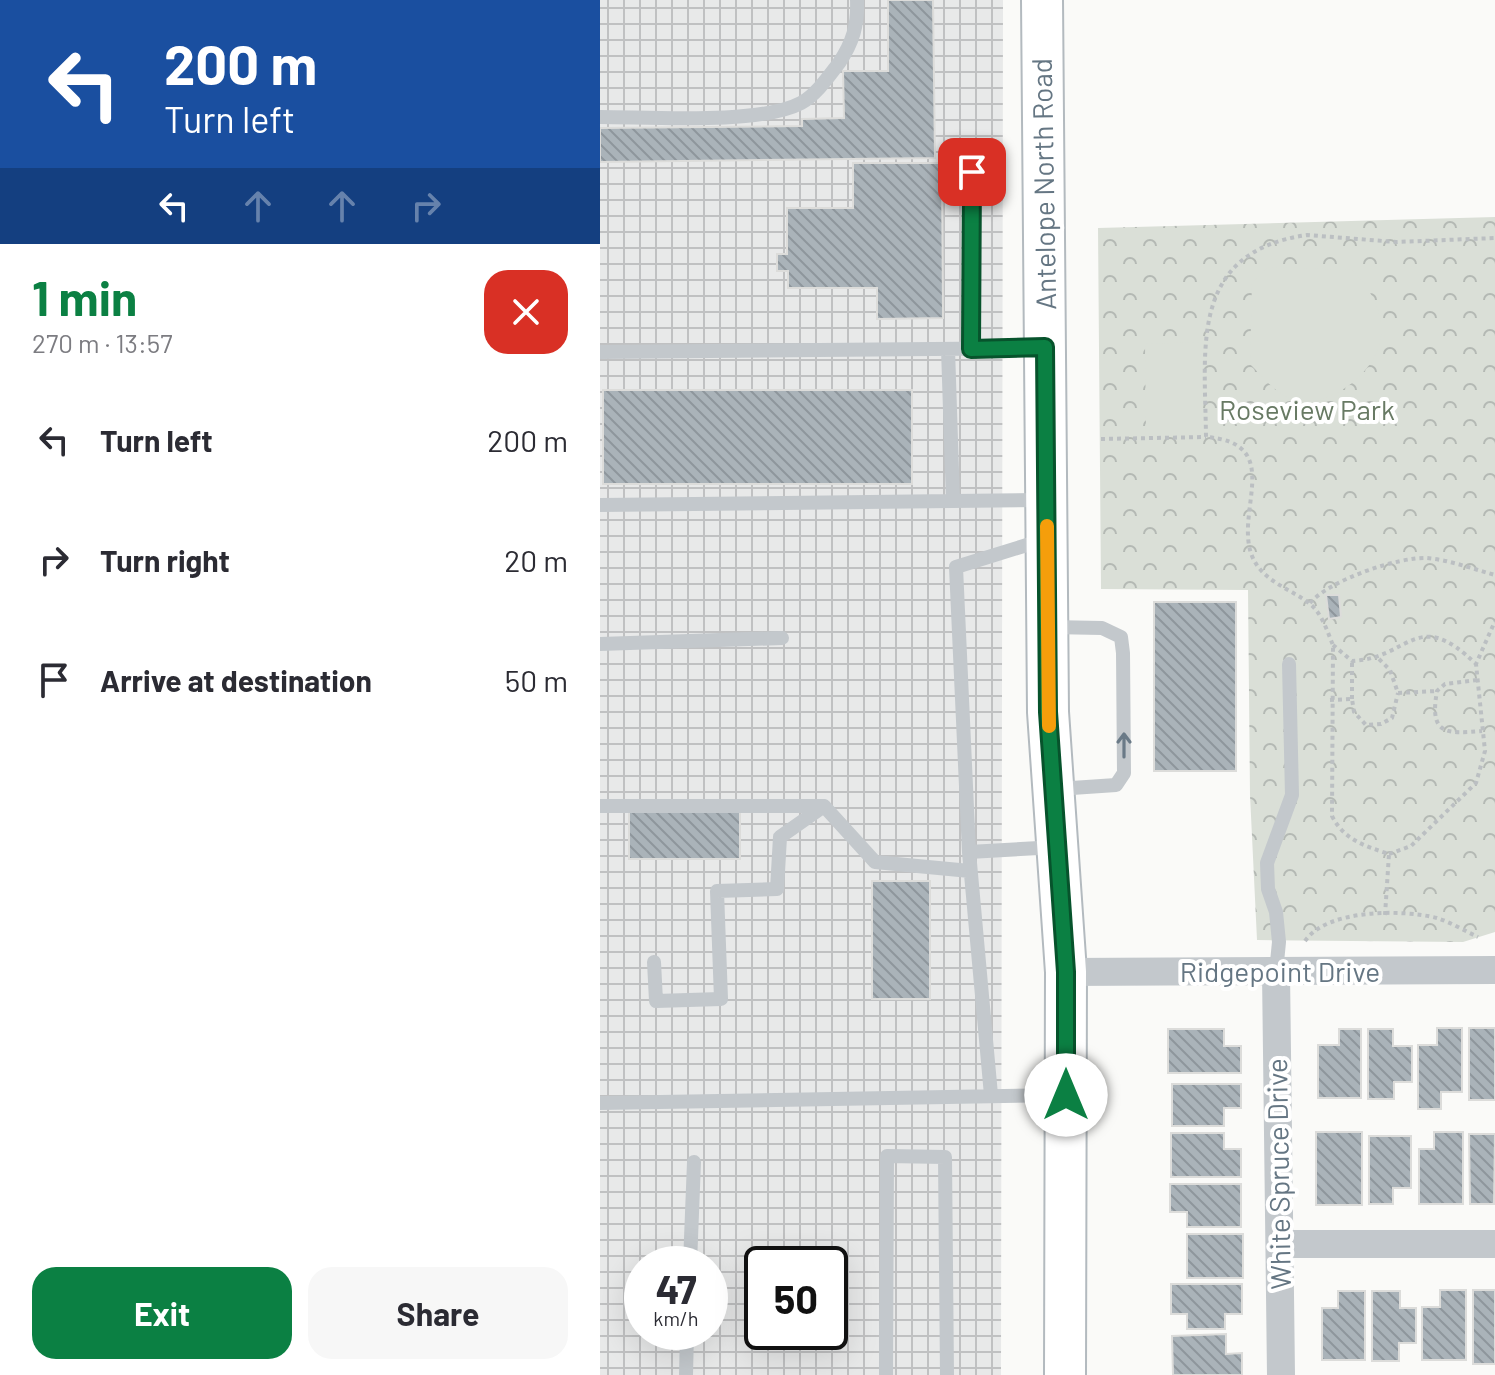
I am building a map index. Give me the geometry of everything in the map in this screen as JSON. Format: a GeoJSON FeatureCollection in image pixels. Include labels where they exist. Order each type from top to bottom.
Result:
{"type":"FeatureCollection","features":[{"type":"Feature","properties":{"kind":"main road","name":"Antelope North Road"},"geometry":{"type":"LineString","coordinates":[[1042,0],[1047,627],[1053,789],[1066,972],[1065,1375]]}},
{"type":"Feature","properties":{"kind":"street","name":"Ridgepoint Drive"},"geometry":{"type":"LineString","coordinates":[[1066,972],[1495,970]]}},
{"type":"Feature","properties":{"kind":"street","name":"White Spruce Drive"},"geometry":{"type":"LineString","coordinates":[[1276,972],[1281,1375]]}},
{"type":"Feature","properties":{"kind":"street"},"geometry":{"type":"LineString","coordinates":[[1281,1244],[1495,1244]]}},
{"type":"Feature","properties":{"kind":"lane"},"geometry":{"type":"LineString","coordinates":[[600,117],[765,114],[802,102],[828,78],[849,48],[858,23],[857,0]]}},
{"type":"Feature","properties":{"kind":"lane"},"geometry":{"type":"LineString","coordinates":[[971,349],[972,172]]}},
{"type":"Feature","properties":{"kind":"lane"},"geometry":{"type":"LineString","coordinates":[[600,352],[1045,347]]}},
{"type":"Feature","properties":{"kind":"lane"},"geometry":{"type":"LineString","coordinates":[[948,349],[953,501]]}},
{"type":"Feature","properties":{"kind":"lane"},"geometry":{"type":"LineString","coordinates":[[600,505],[953,501],[1047,519]]}},
{"type":"Feature","properties":{"kind":"lane"},"geometry":{"type":"LineString","coordinates":[[991,1095],[970,871],[956,567],[1047,519]]}},
{"type":"Feature","properties":{"kind":"lane"},"geometry":{"type":"LineString","coordinates":[[1047,627],[1111,630],[1121,637],[1123,653],[1124,773],[1116,785],[1053,789]]}},
{"type":"Feature","properties":{"kind":"lane"},"geometry":{"type":"LineString","coordinates":[[600,644],[782,638]]}},
{"type":"Feature","properties":{"kind":"lane"},"geometry":{"type":"LineString","coordinates":[[1276,972],[1279,942],[1276,912],[1268,889],[1267,863],[1292,795],[1289,664]]}},
{"type":"Feature","properties":{"kind":"lane"},"geometry":{"type":"LineString","coordinates":[[600,806],[824,806],[875,862],[970,871]]}},
{"type":"Feature","properties":{"kind":"lane"},"geometry":{"type":"LineString","coordinates":[[654,962],[656,1001],[721,999],[717,891],[777,889],[780,837],[824,806]]}},
{"type":"Feature","properties":{"kind":"lane"},"geometry":{"type":"LineString","coordinates":[[969,852],[1057,847]]}},
{"type":"Feature","properties":{"kind":"lane"},"geometry":{"type":"LineString","coordinates":[[600,1103],[1066,1095]]}},
{"type":"Feature","properties":{"kind":"lane"},"geometry":{"type":"LineString","coordinates":[[886,1375],[887,1156],[945,1157],[947,1375]]}},
{"type":"Feature","properties":{"kind":"lane"},"geometry":{"type":"LineString","coordinates":[[691,1246],[694,1162]]}},
{"type":"Feature","properties":{"kind":"lane"},"geometry":{"type":"LineString","coordinates":[[686,1375],[687,1350]]}},
{"type":"Feature","properties":{"kind":"path"},"geometry":{"type":"LineString","coordinates":[[1206,437],[1205,341],[1210,304],[1232,270],[1266,245],[1307,235],[1396,242],[1495,238]]}},
{"type":"Feature","properties":{"kind":"path"},"geometry":{"type":"LineString","coordinates":[[1101,439],[1206,437],[1236,442],[1244,450],[1252,483],[1251,555],[1266,576],[1310,604],[1323,621],[1333,645],[1330,700],[1332,816],[1338,830],[1350,838],[1389,854],[1411,846],[1476,783],[1485,751],[1476,664],[1495,621]]}},
{"type":"Feature","properties":{"kind":"path"},"geometry":{"type":"LineString","coordinates":[[1310,604],[1319,594],[1350,578],[1407,559],[1446,561],[1495,575]]}},
{"type":"Feature","properties":{"kind":"path"},"geometry":{"type":"LineString","coordinates":[[1333,645],[1352,661],[1379,659],[1414,637],[1428,635],[1454,645],[1476,664]]}},
{"type":"Feature","properties":{"kind":"path"},"geometry":{"type":"LineString","coordinates":[[1352,661],[1354,712],[1366,725],[1381,724],[1392,718],[1398,693],[1390,670],[1379,659]]}},
{"type":"Feature","properties":{"kind":"path"},"geometry":{"type":"LineString","coordinates":[[1398,693],[1437,691],[1445,684],[1477,680]]}},
{"type":"Feature","properties":{"kind":"path"},"geometry":{"type":"LineString","coordinates":[[1437,691],[1435,716],[1439,727],[1450,734],[1482,731]]}},
{"type":"Feature","properties":{"kind":"path"},"geometry":{"type":"LineString","coordinates":[[1330,700],[1352,699]]}},
{"type":"Feature","properties":{"kind":"path"},"geometry":{"type":"LineString","coordinates":[[1385,915],[1389,854]]}},
{"type":"Feature","properties":{"kind":"path"},"geometry":{"type":"LineString","coordinates":[[1305,941],[1311,932],[1338,918],[1385,915],[1437,918],[1478,937]]}},
{"type":"Feature","properties":{"kind":"shaded area"},"geometry":{"type":"Polygon","coordinates":[[[600,0],[1003,0],[1001,1375],[600,1375],[600,0]]]}},
{"type":"Feature","properties":{"kind":"green space","name":"Roseview Park"},"geometry":{"type":"Polygon","coordinates":[[[1495,217],[1495,932],[1463,942],[1257,940],[1250,795],[1248,590],[1101,589],[1098,228],[1495,217]]]}},
{"type":"Feature","properties":{"kind":"green space"},"geometry":{"type":"Polygon","coordinates":[[[1269,267],[1352,270],[1365,285],[1379,312],[1380,342],[1375,356],[1355,381],[1326,397],[1311,401],[1296,400],[1269,384],[1250,364],[1252,282],[1269,267]]]}},
{"type":"Feature","properties":{"kind":"green space"},"geometry":{"type":"Polygon","coordinates":[[[1200,342],[1202,434],[1146,434],[1145,344],[1200,342]]]}},
{"type":"Feature","properties":{"kind":"building"},"geometry":{"type":"Polygon","coordinates":[[[888,0],[933,0],[935,158],[600,162],[600,128],[802,126],[802,119],[844,118],[843,71],[888,71],[888,0]]]}},
{"type":"Feature","properties":{"kind":"building"},"geometry":{"type":"Polygon","coordinates":[[[853,163],[942,163],[943,318],[877,319],[877,288],[788,288],[788,271],[777,271],[777,254],[787,254],[787,208],[853,208],[853,163]]]}},
{"type":"Feature","properties":{"kind":"building"},"geometry":{"type":"Polygon","coordinates":[[[603,390],[912,390],[912,484],[603,484],[603,390]]]}},
{"type":"Feature","properties":{"kind":"building"},"geometry":{"type":"Polygon","coordinates":[[[1326,595],[1339,595],[1341,617],[1329,619],[1326,595]]]}},
{"type":"Feature","properties":{"kind":"building"},"geometry":{"type":"Polygon","coordinates":[[[1154,602],[1236,602],[1236,771],[1154,771],[1154,602]]]}},
{"type":"Feature","properties":{"kind":"building"},"geometry":{"type":"Polygon","coordinates":[[[629,811],[740,811],[740,859],[629,859],[629,811]]]}},
{"type":"Feature","properties":{"kind":"building"},"geometry":{"type":"Polygon","coordinates":[[[872,881],[930,881],[930,999],[872,999],[872,881]]]}},
{"type":"Feature","properties":{"kind":"building"},"geometry":{"type":"Polygon","coordinates":[[[1437,1028],[1462,1028],[1462,1092],[1441,1092],[1441,1109],[1418,1109],[1418,1045],[1437,1045],[1437,1028]]]}},
{"type":"Feature","properties":{"kind":"building"},"geometry":{"type":"Polygon","coordinates":[[[1469,1028],[1495,1028],[1495,1100],[1469,1100],[1469,1028]]]}},
{"type":"Feature","properties":{"kind":"building"},"geometry":{"type":"Polygon","coordinates":[[[1168,1029],[1224,1029],[1224,1046],[1241,1046],[1241,1073],[1168,1073],[1168,1029]]]}},
{"type":"Feature","properties":{"kind":"building"},"geometry":{"type":"Polygon","coordinates":[[[1339,1029],[1361,1029],[1361,1098],[1318,1098],[1318,1045],[1339,1045],[1339,1029]]]}},
{"type":"Feature","properties":{"kind":"building"},"geometry":{"type":"Polygon","coordinates":[[[1368,1029],[1393,1029],[1393,1046],[1412,1046],[1412,1082],[1394,1082],[1394,1099],[1368,1099],[1368,1029]]]}},
{"type":"Feature","properties":{"kind":"building"},"geometry":{"type":"Polygon","coordinates":[[[1172,1084],[1241,1084],[1241,1108],[1224,1108],[1224,1126],[1172,1126],[1172,1084]]]}},
{"type":"Feature","properties":{"kind":"building"},"geometry":{"type":"Polygon","coordinates":[[[1316,1132],[1362,1132],[1362,1205],[1316,1205],[1316,1132]]]}},
{"type":"Feature","properties":{"kind":"building"},"geometry":{"type":"Polygon","coordinates":[[[1434,1132],[1463,1132],[1463,1204],[1419,1204],[1419,1149],[1434,1149],[1434,1132]]]}},
{"type":"Feature","properties":{"kind":"building"},"geometry":{"type":"Polygon","coordinates":[[[1171,1133],[1224,1133],[1224,1149],[1241,1149],[1241,1177],[1171,1177],[1171,1133]]]}},
{"type":"Feature","properties":{"kind":"building"},"geometry":{"type":"Polygon","coordinates":[[[1469,1134],[1495,1134],[1494,1204],[1470,1204],[1469,1134]]]}},
{"type":"Feature","properties":{"kind":"building"},"geometry":{"type":"Polygon","coordinates":[[[1369,1136],[1411,1136],[1411,1188],[1393,1188],[1393,1204],[1369,1204],[1369,1136]]]}},
{"type":"Feature","properties":{"kind":"building"},"geometry":{"type":"Polygon","coordinates":[[[1170,1184],[1241,1184],[1241,1227],[1187,1227],[1187,1212],[1170,1212],[1170,1184]]]}},
{"type":"Feature","properties":{"kind":"building"},"geometry":{"type":"Polygon","coordinates":[[[1187,1234],[1243,1234],[1243,1278],[1187,1278],[1187,1234]]]}},
{"type":"Feature","properties":{"kind":"building"},"geometry":{"type":"Polygon","coordinates":[[[1171,1284],[1242,1284],[1242,1314],[1225,1314],[1225,1329],[1187,1329],[1187,1314],[1171,1314],[1171,1284]]]}},
{"type":"Feature","properties":{"kind":"building"},"geometry":{"type":"Polygon","coordinates":[[[1440,1290],[1466,1290],[1466,1360],[1422,1360],[1422,1307],[1440,1307],[1440,1290]]]}},
{"type":"Feature","properties":{"kind":"building"},"geometry":{"type":"Polygon","coordinates":[[[1473,1290],[1495,1290],[1495,1364],[1473,1364],[1473,1290]]]}},
{"type":"Feature","properties":{"kind":"building"},"geometry":{"type":"Polygon","coordinates":[[[1338,1291],[1365,1291],[1365,1360],[1322,1360],[1322,1308],[1338,1308],[1338,1291]]]}},
{"type":"Feature","properties":{"kind":"building"},"geometry":{"type":"Polygon","coordinates":[[[1372,1291],[1400,1291],[1400,1308],[1416,1308],[1416,1343],[1399,1343],[1399,1361],[1372,1361],[1372,1291]]]}},
{"type":"Feature","properties":{"kind":"building"},"geometry":{"type":"Polygon","coordinates":[[[1226,1334],[1226,1354],[1242,1353],[1242,1375],[1173,1375],[1172,1336],[1226,1334]]]}},
{"type":"Feature","properties":{"kind":"slow traffic"},"geometry":{"type":"LineString","coordinates":[[1047,526],[1049,726]]}},
{"type":"Feature","properties":{"kind":"route"},"geometry":{"type":"LineString","coordinates":[[972,172],[971,349],[1045,347],[1048,712],[1066,972],[1066,1095]]}}]}
